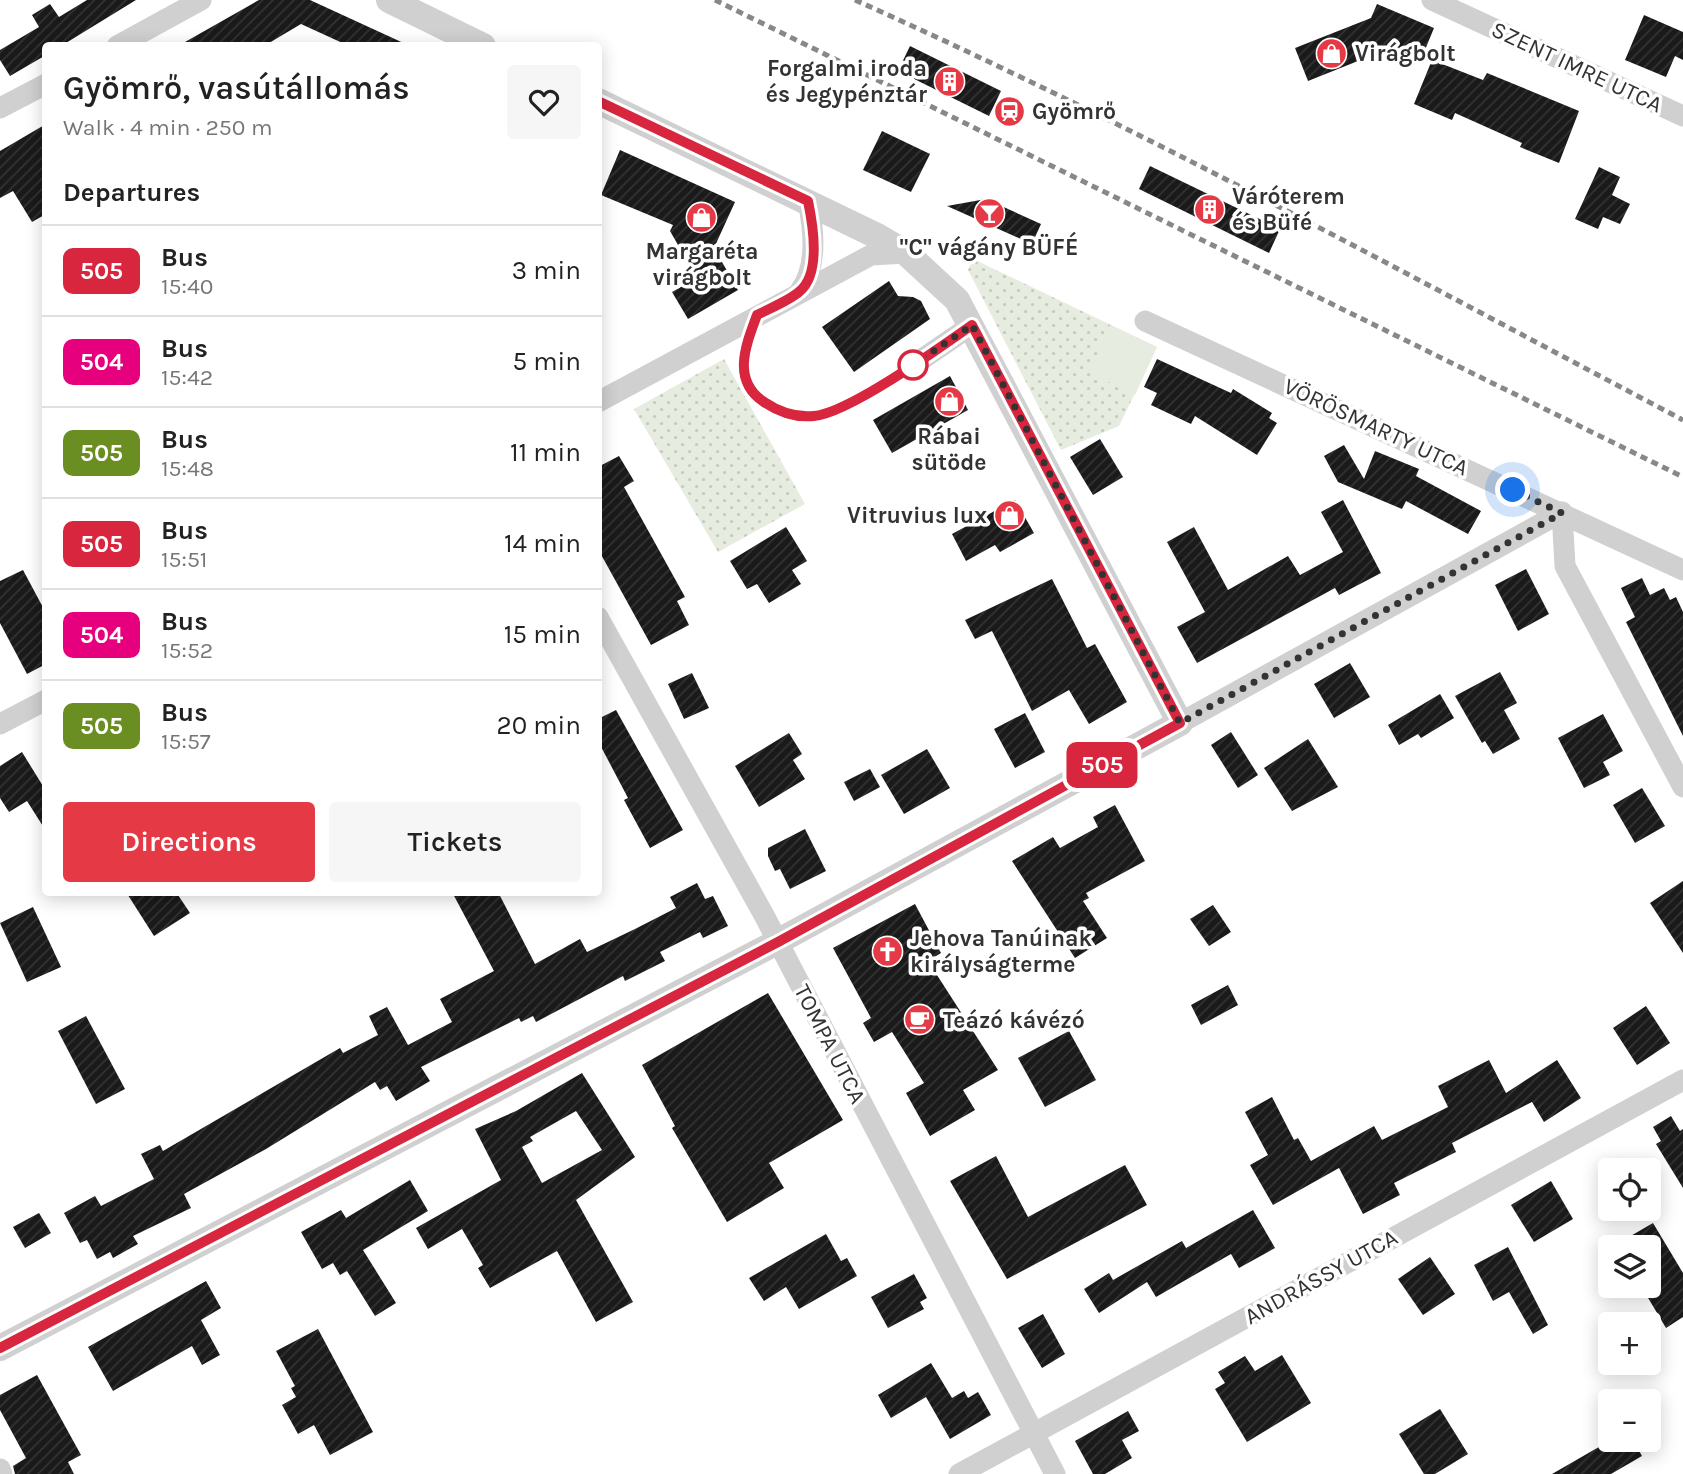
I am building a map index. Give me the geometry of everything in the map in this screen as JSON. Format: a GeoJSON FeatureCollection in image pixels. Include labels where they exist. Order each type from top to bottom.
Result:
{"type":"FeatureCollection","features":[{"type":"Feature","properties":{"kind":"street"},"geometry":{"type":"LineString","coordinates":[[124,42],[201,0]]}},
{"type":"Feature","properties":{"kind":"street"},"geometry":{"type":"LineString","coordinates":[[389,0],[475,42]]}},
{"type":"Feature","properties":{"kind":"street","name":"SZENT IMRE UTCA"},"geometry":{"type":"LineString","coordinates":[[1432,0],[1683,116]]}},
{"type":"Feature","properties":{"kind":"street"},"geometry":{"type":"LineString","coordinates":[[0,108],[42,86]]}},
{"type":"Feature","properties":{"kind":"street"},"geometry":{"type":"LineString","coordinates":[[602,103],[808,201],[906,253],[957,300],[1180,723]]}},
{"type":"Feature","properties":{"kind":"street"},"geometry":{"type":"LineString","coordinates":[[800,291],[808,279],[812,259],[808,201]]}},
{"type":"Feature","properties":{"kind":"street"},"geometry":{"type":"LineString","coordinates":[[602,400],[871,255],[906,253]]}},
{"type":"Feature","properties":{"kind":"street","name":"VÖRÖSMARTY UTCA"},"geometry":{"type":"LineString","coordinates":[[1145,321],[1683,570]]}},
{"type":"Feature","properties":{"kind":"street"},"geometry":{"type":"LineString","coordinates":[[915,364],[972,325]]}},
{"type":"Feature","properties":{"kind":"street"},"geometry":{"type":"LineString","coordinates":[[0,1348],[778,942],[1562,513],[1565,566],[1683,786]]}},
{"type":"Feature","properties":{"kind":"street","name":"TOMPA UTCA"},"geometry":{"type":"LineString","coordinates":[[602,625],[778,942],[1055,1474]]}},
{"type":"Feature","properties":{"kind":"street"},"geometry":{"type":"LineString","coordinates":[[0,724],[42,702]]}},
{"type":"Feature","properties":{"kind":"street","name":"ANDRÁSSY UTCA"},"geometry":{"type":"LineString","coordinates":[[959,1474],[1683,1080]]}},
{"type":"Feature","properties":{"kind":"street"},"geometry":{"type":"LineString","coordinates":[[0,1469],[2,1474]]}},
{"type":"Feature","properties":{"kind":"shaded area"},"geometry":{"type":"Polygon","coordinates":[[[973,259],[1157,347],[1119,426],[1061,450],[968,270],[973,259]]]}},
{"type":"Feature","properties":{"kind":"shaded area"},"geometry":{"type":"Polygon","coordinates":[[[1110,325],[1157,347],[1135,395],[1090,373],[1110,325]]]}},
{"type":"Feature","properties":{"kind":"shaded area"},"geometry":{"type":"Polygon","coordinates":[[[724,359],[805,504],[718,552],[634,409],[724,359]]]}},
{"type":"Feature","properties":{"kind":"building"},"geometry":{"type":"Polygon","coordinates":[[[87,0],[136,0],[68,42],[42,42],[42,57],[10,76],[0,60],[0,50],[39,27],[32,15],[50,4],[59,17],[87,0]]]}},
{"type":"Feature","properties":{"kind":"building"},"geometry":{"type":"Polygon","coordinates":[[[259,0],[310,0],[401,42],[340,42],[301,24],[271,42],[185,42],[259,0]]]}},
{"type":"Feature","properties":{"kind":"building"},"geometry":{"type":"Polygon","coordinates":[[[1377,4],[1434,28],[1420,62],[1388,49],[1308,81],[1295,48],[1371,18],[1377,4]]]}},
{"type":"Feature","properties":{"kind":"building"},"geometry":{"type":"Polygon","coordinates":[[[1644,15],[1683,32],[1683,60],[1675,56],[1666,77],[1625,60],[1644,15]]]}},
{"type":"Feature","properties":{"kind":"building","name":"Forgalmi iroda és Jegypénztár"},"geometry":{"type":"Polygon","coordinates":[[[910,46],[1001,91],[989,116],[898,71],[910,46]]]}},
{"type":"Feature","properties":{"kind":"building"},"geometry":{"type":"Polygon","coordinates":[[[1432,60],[1483,80],[1487,73],[1579,111],[1559,163],[1520,147],[1522,143],[1455,113],[1452,120],[1414,104],[1432,60]]]}},
{"type":"Feature","properties":{"kind":"building"},"geometry":{"type":"Polygon","coordinates":[[[42,126],[42,216],[32,222],[13,191],[0,198],[0,151],[42,126]]]}},
{"type":"Feature","properties":{"kind":"building"},"geometry":{"type":"Polygon","coordinates":[[[882,131],[930,154],[911,192],[863,170],[882,131]]]}},
{"type":"Feature","properties":{"kind":"building"},"geometry":{"type":"Polygon","coordinates":[[[620,150],[735,202],[714,248],[738,290],[688,319],[672,292],[697,278],[670,231],[673,225],[602,195],[620,150]]]}},
{"type":"Feature","properties":{"kind":"building","name":"Váróterem és Büfé"},"geometry":{"type":"Polygon","coordinates":[[[1150,166],[1280,229],[1269,253],[1139,189],[1150,166]]]}},
{"type":"Feature","properties":{"kind":"building"},"geometry":{"type":"Polygon","coordinates":[[[1599,167],[1620,177],[1612,195],[1630,204],[1620,224],[1603,217],[1598,229],[1575,219],[1599,167]]]}},
{"type":"Feature","properties":{"kind":"building"},"geometry":{"type":"Polygon","coordinates":[[[986,199],[1041,224],[1032,244],[947,206],[986,199]]]}},
{"type":"Feature","properties":{"kind":"building"},"geometry":{"type":"Polygon","coordinates":[[[889,281],[898,296],[913,297],[921,301],[930,319],[854,372],[822,327],[889,281]]]}},
{"type":"Feature","properties":{"kind":"building"},"geometry":{"type":"Polygon","coordinates":[[[1157,359],[1231,393],[1233,389],[1272,413],[1269,418],[1277,423],[1257,455],[1195,416],[1191,424],[1151,405],[1157,393],[1144,387],[1157,359]]]}},
{"type":"Feature","properties":{"kind":"building"},"geometry":{"type":"Polygon","coordinates":[[[950,376],[968,410],[892,453],[873,420],[950,376]]]}},
{"type":"Feature","properties":{"kind":"building"},"geometry":{"type":"Polygon","coordinates":[[[1100,439],[1123,477],[1093,495],[1070,457],[1100,439]]]}},
{"type":"Feature","properties":{"kind":"building"},"geometry":{"type":"Polygon","coordinates":[[[1344,445],[1364,479],[1375,451],[1419,469],[1416,476],[1481,511],[1468,534],[1406,501],[1402,509],[1338,482],[1324,456],[1344,445]]]}},
{"type":"Feature","properties":{"kind":"building"},"geometry":{"type":"Polygon","coordinates":[[[619,456],[634,481],[624,487],[685,597],[677,601],[689,625],[651,645],[602,556],[602,465],[619,456]]]}},
{"type":"Feature","properties":{"kind":"building"},"geometry":{"type":"Polygon","coordinates":[[[1015,500],[1034,533],[1000,552],[995,545],[966,561],[952,534],[1015,500]]]}},
{"type":"Feature","properties":{"kind":"building"},"geometry":{"type":"Polygon","coordinates":[[[1343,500],[1381,573],[1339,595],[1335,588],[1197,663],[1177,627],[1205,612],[1167,542],[1194,527],[1228,590],[1288,556],[1300,575],[1343,552],[1321,512],[1343,500]]]}},
{"type":"Feature","properties":{"kind":"building"},"geometry":{"type":"Polygon","coordinates":[[[786,527],[807,561],[792,570],[801,584],[769,603],[757,584],[747,589],[730,561],[786,527]]]}},
{"type":"Feature","properties":{"kind":"building"},"geometry":{"type":"Polygon","coordinates":[[[1526,569],[1549,614],[1518,631],[1495,585],[1526,569]]]}},
{"type":"Feature","properties":{"kind":"building"},"geometry":{"type":"Polygon","coordinates":[[[23,570],[42,606],[42,666],[27,674],[0,623],[0,581],[23,570]]]}},
{"type":"Feature","properties":{"kind":"building"},"geometry":{"type":"Polygon","coordinates":[[[1642,578],[1650,595],[1664,588],[1670,600],[1676,597],[1683,612],[1683,736],[1626,622],[1635,617],[1621,588],[1642,578]]]}},
{"type":"Feature","properties":{"kind":"building"},"geometry":{"type":"Polygon","coordinates":[[[1052,579],[1087,648],[1095,644],[1127,702],[1089,724],[1069,690],[1032,711],[992,631],[975,639],[965,620],[1052,579]]]}},
{"type":"Feature","properties":{"kind":"building"},"geometry":{"type":"Polygon","coordinates":[[[1350,663],[1370,697],[1334,718],[1314,684],[1350,663]]]}},
{"type":"Feature","properties":{"kind":"building"},"geometry":{"type":"Polygon","coordinates":[[[1500,672],[1517,703],[1504,710],[1520,739],[1493,754],[1485,741],[1482,743],[1455,696],[1500,672]]]}},
{"type":"Feature","properties":{"kind":"building"},"geometry":{"type":"Polygon","coordinates":[[[692,673],[709,708],[684,719],[668,684],[692,673]]]}},
{"type":"Feature","properties":{"kind":"building"},"geometry":{"type":"Polygon","coordinates":[[[1440,694],[1454,718],[1421,738],[1418,734],[1399,745],[1388,725],[1440,694]]]}},
{"type":"Feature","properties":{"kind":"building"},"geometry":{"type":"Polygon","coordinates":[[[616,710],[683,830],[650,848],[624,800],[628,798],[602,749],[602,717],[616,710]]]}},
{"type":"Feature","properties":{"kind":"building"},"geometry":{"type":"Polygon","coordinates":[[[1025,713],[1045,752],[1015,768],[994,729],[1025,713]]]}},
{"type":"Feature","properties":{"kind":"building"},"geometry":{"type":"Polygon","coordinates":[[[1603,714],[1623,751],[1603,762],[1610,775],[1584,788],[1558,738],[1603,714]]]}},
{"type":"Feature","properties":{"kind":"building"},"geometry":{"type":"Polygon","coordinates":[[[1231,732],[1258,775],[1238,788],[1211,745],[1231,732]]]}},
{"type":"Feature","properties":{"kind":"building"},"geometry":{"type":"Polygon","coordinates":[[[789,733],[802,754],[793,760],[805,779],[759,807],[735,766],[789,733]]]}},
{"type":"Feature","properties":{"kind":"building"},"geometry":{"type":"Polygon","coordinates":[[[1308,739],[1338,787],[1292,811],[1264,768],[1308,739]]]}},
{"type":"Feature","properties":{"kind":"building"},"geometry":{"type":"Polygon","coordinates":[[[927,749],[950,788],[904,814],[881,775],[927,749]]]}},
{"type":"Feature","properties":{"kind":"building"},"geometry":{"type":"Polygon","coordinates":[[[22,752],[42,784],[42,825],[27,801],[9,812],[0,798],[0,766],[22,752]]]}},
{"type":"Feature","properties":{"kind":"building"},"geometry":{"type":"Polygon","coordinates":[[[870,769],[880,787],[854,801],[844,782],[870,769]]]}},
{"type":"Feature","properties":{"kind":"building"},"geometry":{"type":"Polygon","coordinates":[[[1642,788],[1665,826],[1635,843],[1613,805],[1642,788]]]}},
{"type":"Feature","properties":{"kind":"building"},"geometry":{"type":"Polygon","coordinates":[[[1115,805],[1145,861],[1086,893],[1089,898],[1083,901],[1107,938],[1075,958],[1012,861],[1053,837],[1060,848],[1098,827],[1093,817],[1115,805]]]}},
{"type":"Feature","properties":{"kind":"building"},"geometry":{"type":"Polygon","coordinates":[[[805,829],[826,871],[790,889],[780,869],[775,871],[768,856],[768,848],[805,829]]]}},
{"type":"Feature","properties":{"kind":"building"},"geometry":{"type":"Polygon","coordinates":[[[1683,881],[1683,953],[1650,903],[1683,881]]]}},
{"type":"Feature","properties":{"kind":"building"},"geometry":{"type":"Polygon","coordinates":[[[697,883],[705,899],[713,896],[728,926],[703,938],[700,932],[660,952],[665,961],[625,981],[623,976],[536,1022],[533,1016],[521,1022],[519,1018],[421,1067],[430,1081],[396,1101],[387,1086],[380,1090],[375,1082],[266,1149],[184,1194],[191,1208],[133,1236],[138,1244],[113,1258],[110,1252],[97,1259],[87,1240],[80,1243],[64,1213],[95,1196],[101,1206],[154,1179],[141,1154],[160,1145],[163,1151],[340,1048],[343,1053],[378,1035],[369,1016],[387,1007],[408,1045],[452,1022],[440,999],[494,971],[454,896],[500,896],[535,964],[580,939],[587,952],[635,929],[676,908],[670,897],[697,883]]]}},
{"type":"Feature","properties":{"kind":"building"},"geometry":{"type":"Polygon","coordinates":[[[129,896],[179,896],[190,913],[154,936],[129,896]]]}},
{"type":"Feature","properties":{"kind":"building"},"geometry":{"type":"Polygon","coordinates":[[[915,904],[941,953],[928,961],[998,1070],[963,1090],[975,1110],[930,1136],[906,1093],[924,1083],[892,1032],[874,1042],[863,1023],[871,1018],[833,948],[915,904]]]}},
{"type":"Feature","properties":{"kind":"building"},"geometry":{"type":"Polygon","coordinates":[[[1213,905],[1231,932],[1209,946],[1190,919],[1213,905]]]}},
{"type":"Feature","properties":{"kind":"building"},"geometry":{"type":"Polygon","coordinates":[[[33,907],[61,967],[27,982],[0,923],[33,907]]]}},
{"type":"Feature","properties":{"kind":"building"},"geometry":{"type":"Polygon","coordinates":[[[1228,985],[1238,1005],[1201,1025],[1191,1005],[1228,985]]]}},
{"type":"Feature","properties":{"kind":"building"},"geometry":{"type":"Polygon","coordinates":[[[768,993],[843,1120],[769,1163],[784,1188],[727,1222],[672,1128],[675,1126],[642,1065],[768,993]]]}},
{"type":"Feature","properties":{"kind":"building"},"geometry":{"type":"Polygon","coordinates":[[[1646,1006],[1670,1043],[1637,1065],[1613,1028],[1646,1006]]]}},
{"type":"Feature","properties":{"kind":"building"},"geometry":{"type":"Polygon","coordinates":[[[86,1016],[125,1089],[96,1104],[58,1031],[86,1016]]]}},
{"type":"Feature","properties":{"kind":"building"},"geometry":{"type":"Polygon","coordinates":[[[1069,1031],[1096,1080],[1045,1107],[1018,1058],[1069,1031]]]}},
{"type":"Feature","properties":{"kind":"building"},"geometry":{"type":"Polygon","coordinates":[[[1489,1060],[1506,1093],[1557,1060],[1581,1098],[1544,1122],[1532,1102],[1452,1143],[1456,1152],[1394,1183],[1400,1195],[1363,1214],[1339,1168],[1273,1205],[1250,1165],[1268,1155],[1245,1112],[1272,1097],[1294,1140],[1298,1138],[1311,1161],[1374,1126],[1382,1140],[1448,1107],[1438,1086],[1489,1060]]]}},
{"type":"Feature","properties":{"kind":"building"},"geometry":{"type":"Polygon","coordinates":[[[582,1073],[635,1157],[576,1200],[633,1302],[596,1322],[557,1251],[490,1288],[478,1268],[483,1265],[462,1229],[428,1249],[416,1228],[501,1180],[475,1129],[516,1111],[582,1073]],[[576,1111],[530,1137],[533,1141],[522,1147],[542,1183],[602,1150],[576,1111]]]}},
{"type":"Feature","properties":{"kind":"building"},"geometry":{"type":"Polygon","coordinates":[[[1671,1116],[1680,1131],[1683,1129],[1683,1188],[1656,1144],[1661,1141],[1653,1127],[1671,1116]]]}},
{"type":"Feature","properties":{"kind":"building"},"geometry":{"type":"Polygon","coordinates":[[[996,1156],[1028,1217],[1125,1165],[1147,1205],[1007,1279],[950,1181],[996,1156]]]}},
{"type":"Feature","properties":{"kind":"building"},"geometry":{"type":"Polygon","coordinates":[[[410,1180],[428,1211],[363,1250],[396,1303],[375,1316],[347,1271],[340,1275],[333,1263],[322,1269],[301,1232],[341,1210],[346,1218],[410,1180]]]}},
{"type":"Feature","properties":{"kind":"building"},"geometry":{"type":"Polygon","coordinates":[[[1551,1181],[1573,1219],[1534,1242],[1511,1205],[1551,1181]]]}},
{"type":"Feature","properties":{"kind":"building"},"geometry":{"type":"Polygon","coordinates":[[[1253,1210],[1275,1248],[1239,1268],[1231,1254],[1156,1297],[1147,1282],[1099,1313],[1084,1289],[1109,1273],[1113,1280],[1182,1241],[1186,1248],[1253,1210]]]}},
{"type":"Feature","properties":{"kind":"building"},"geometry":{"type":"Polygon","coordinates":[[[39,1213],[51,1233],[25,1248],[13,1227],[39,1213]]]}},
{"type":"Feature","properties":{"kind":"building"},"geometry":{"type":"Polygon","coordinates":[[[1653,1223],[1660,1235],[1632,1235],[1653,1223]]]}},
{"type":"Feature","properties":{"kind":"building"},"geometry":{"type":"Polygon","coordinates":[[[826,1234],[841,1261],[847,1258],[857,1276],[799,1309],[786,1287],[764,1301],[749,1278],[826,1234]]]}},
{"type":"Feature","properties":{"kind":"building"},"geometry":{"type":"Polygon","coordinates":[[[1661,1236],[1683,1273],[1683,1317],[1666,1328],[1661,1320],[1661,1312],[1656,1312],[1648,1298],[1661,1298],[1661,1236]]]}},
{"type":"Feature","properties":{"kind":"building"},"geometry":{"type":"Polygon","coordinates":[[[1508,1247],[1548,1325],[1533,1334],[1509,1292],[1493,1301],[1474,1265],[1508,1247]]]}},
{"type":"Feature","properties":{"kind":"building"},"geometry":{"type":"Polygon","coordinates":[[[1430,1257],[1455,1294],[1423,1315],[1398,1279],[1430,1257]]]}},
{"type":"Feature","properties":{"kind":"building"},"geometry":{"type":"Polygon","coordinates":[[[914,1274],[927,1298],[920,1302],[924,1309],[888,1328],[871,1297],[914,1274]]]}},
{"type":"Feature","properties":{"kind":"building"},"geometry":{"type":"Polygon","coordinates":[[[206,1281],[221,1308],[201,1320],[220,1355],[202,1365],[192,1346],[113,1391],[88,1347],[206,1281]]]}},
{"type":"Feature","properties":{"kind":"building"},"geometry":{"type":"Polygon","coordinates":[[[1043,1314],[1065,1354],[1042,1368],[1018,1328],[1043,1314]]]}},
{"type":"Feature","properties":{"kind":"building"},"geometry":{"type":"Polygon","coordinates":[[[318,1329],[373,1432],[330,1455],[314,1425],[298,1434],[282,1405],[296,1397],[291,1388],[295,1386],[276,1351],[318,1329]]]}},
{"type":"Feature","properties":{"kind":"building"},"geometry":{"type":"Polygon","coordinates":[[[1282,1355],[1311,1403],[1247,1442],[1215,1389],[1225,1383],[1218,1372],[1245,1356],[1255,1371],[1282,1355]]]}},
{"type":"Feature","properties":{"kind":"building"},"geometry":{"type":"Polygon","coordinates":[[[931,1363],[952,1398],[964,1391],[968,1398],[978,1392],[991,1415],[950,1439],[926,1397],[891,1418],[878,1395],[931,1363]]]}},
{"type":"Feature","properties":{"kind":"building"},"geometry":{"type":"Polygon","coordinates":[[[37,1375],[81,1455],[68,1462],[74,1474],[15,1474],[13,1466],[26,1458],[0,1410],[0,1395],[37,1375]]]}},
{"type":"Feature","properties":{"kind":"building"},"geometry":{"type":"Polygon","coordinates":[[[1440,1409],[1468,1454],[1435,1474],[1424,1474],[1399,1434],[1440,1409]]]}},
{"type":"Feature","properties":{"kind":"building"},"geometry":{"type":"Polygon","coordinates":[[[1128,1411],[1139,1431],[1122,1440],[1132,1458],[1105,1474],[1093,1474],[1075,1441],[1128,1411]]]}},
{"type":"Feature","properties":{"kind":"building"},"geometry":{"type":"Polygon","coordinates":[[[1598,1447],[1598,1452],[1640,1452],[1642,1456],[1611,1474],[1552,1474],[1598,1447]]]}},
{"type":"Feature","properties":{"kind":"railway"},"geometry":{"type":"LineString","coordinates":[[715,0],[1683,477]]}},
{"type":"Feature","properties":{"kind":"railway"},"geometry":{"type":"LineString","coordinates":[[855,0],[1169,150],[1683,420]]}},
{"type":"Feature","properties":{"kind":"bus line","name":"505"},"geometry":{"type":"LineString","coordinates":[[0,1348],[778,942],[1180,723],[972,325],[929,356],[844,405],[817,416],[793,416],[773,408],[756,397],[743,373],[743,352],[757,315],[800,291],[808,279],[812,259],[808,201],[602,103]]}},
{"type":"Feature","properties":{"kind":"place","name":"Virágbolt"},"geometry":{"type":"Point","coordinates":[1332,53]}},
{"type":"Feature","properties":{"kind":"place","name":"Forgalmi iroda és Jegypénztár"},"geometry":{"type":"Point","coordinates":[950,81]}},
{"type":"Feature","properties":{"kind":"place","name":"Gyömrő"},"geometry":{"type":"Point","coordinates":[1009,111]}},
{"type":"Feature","properties":{"kind":"place","name":"Váróterem és Büfé"},"geometry":{"type":"Point","coordinates":[1209,209]}},
{"type":"Feature","properties":{"kind":"place","name":"\"C\" vágány BÜFÉ"},"geometry":{"type":"Point","coordinates":[989,213]}},
{"type":"Feature","properties":{"kind":"place","name":"Margaréta virágbolt"},"geometry":{"type":"Point","coordinates":[702,217]}},
{"type":"Feature","properties":{"kind":"place","name":"Rábai sütöde"},"geometry":{"type":"Point","coordinates":[949,402]}},
{"type":"Feature","properties":{"kind":"place","name":"Vitruvius lux"},"geometry":{"type":"Point","coordinates":[1010,515]}},
{"type":"Feature","properties":{"kind":"place","name":"Jehova Tanúinak királyságterme"},"geometry":{"type":"Point","coordinates":[887,951]}},
{"type":"Feature","properties":{"kind":"place","name":"Teázó kávézó"},"geometry":{"type":"Point","coordinates":[920,1020]}},
{"type":"Feature","properties":{"kind":"route"},"geometry":{"type":"LineString","coordinates":[[913,365],[972,325],[1180,723],[1562,513],[1513,490]]}}]}
